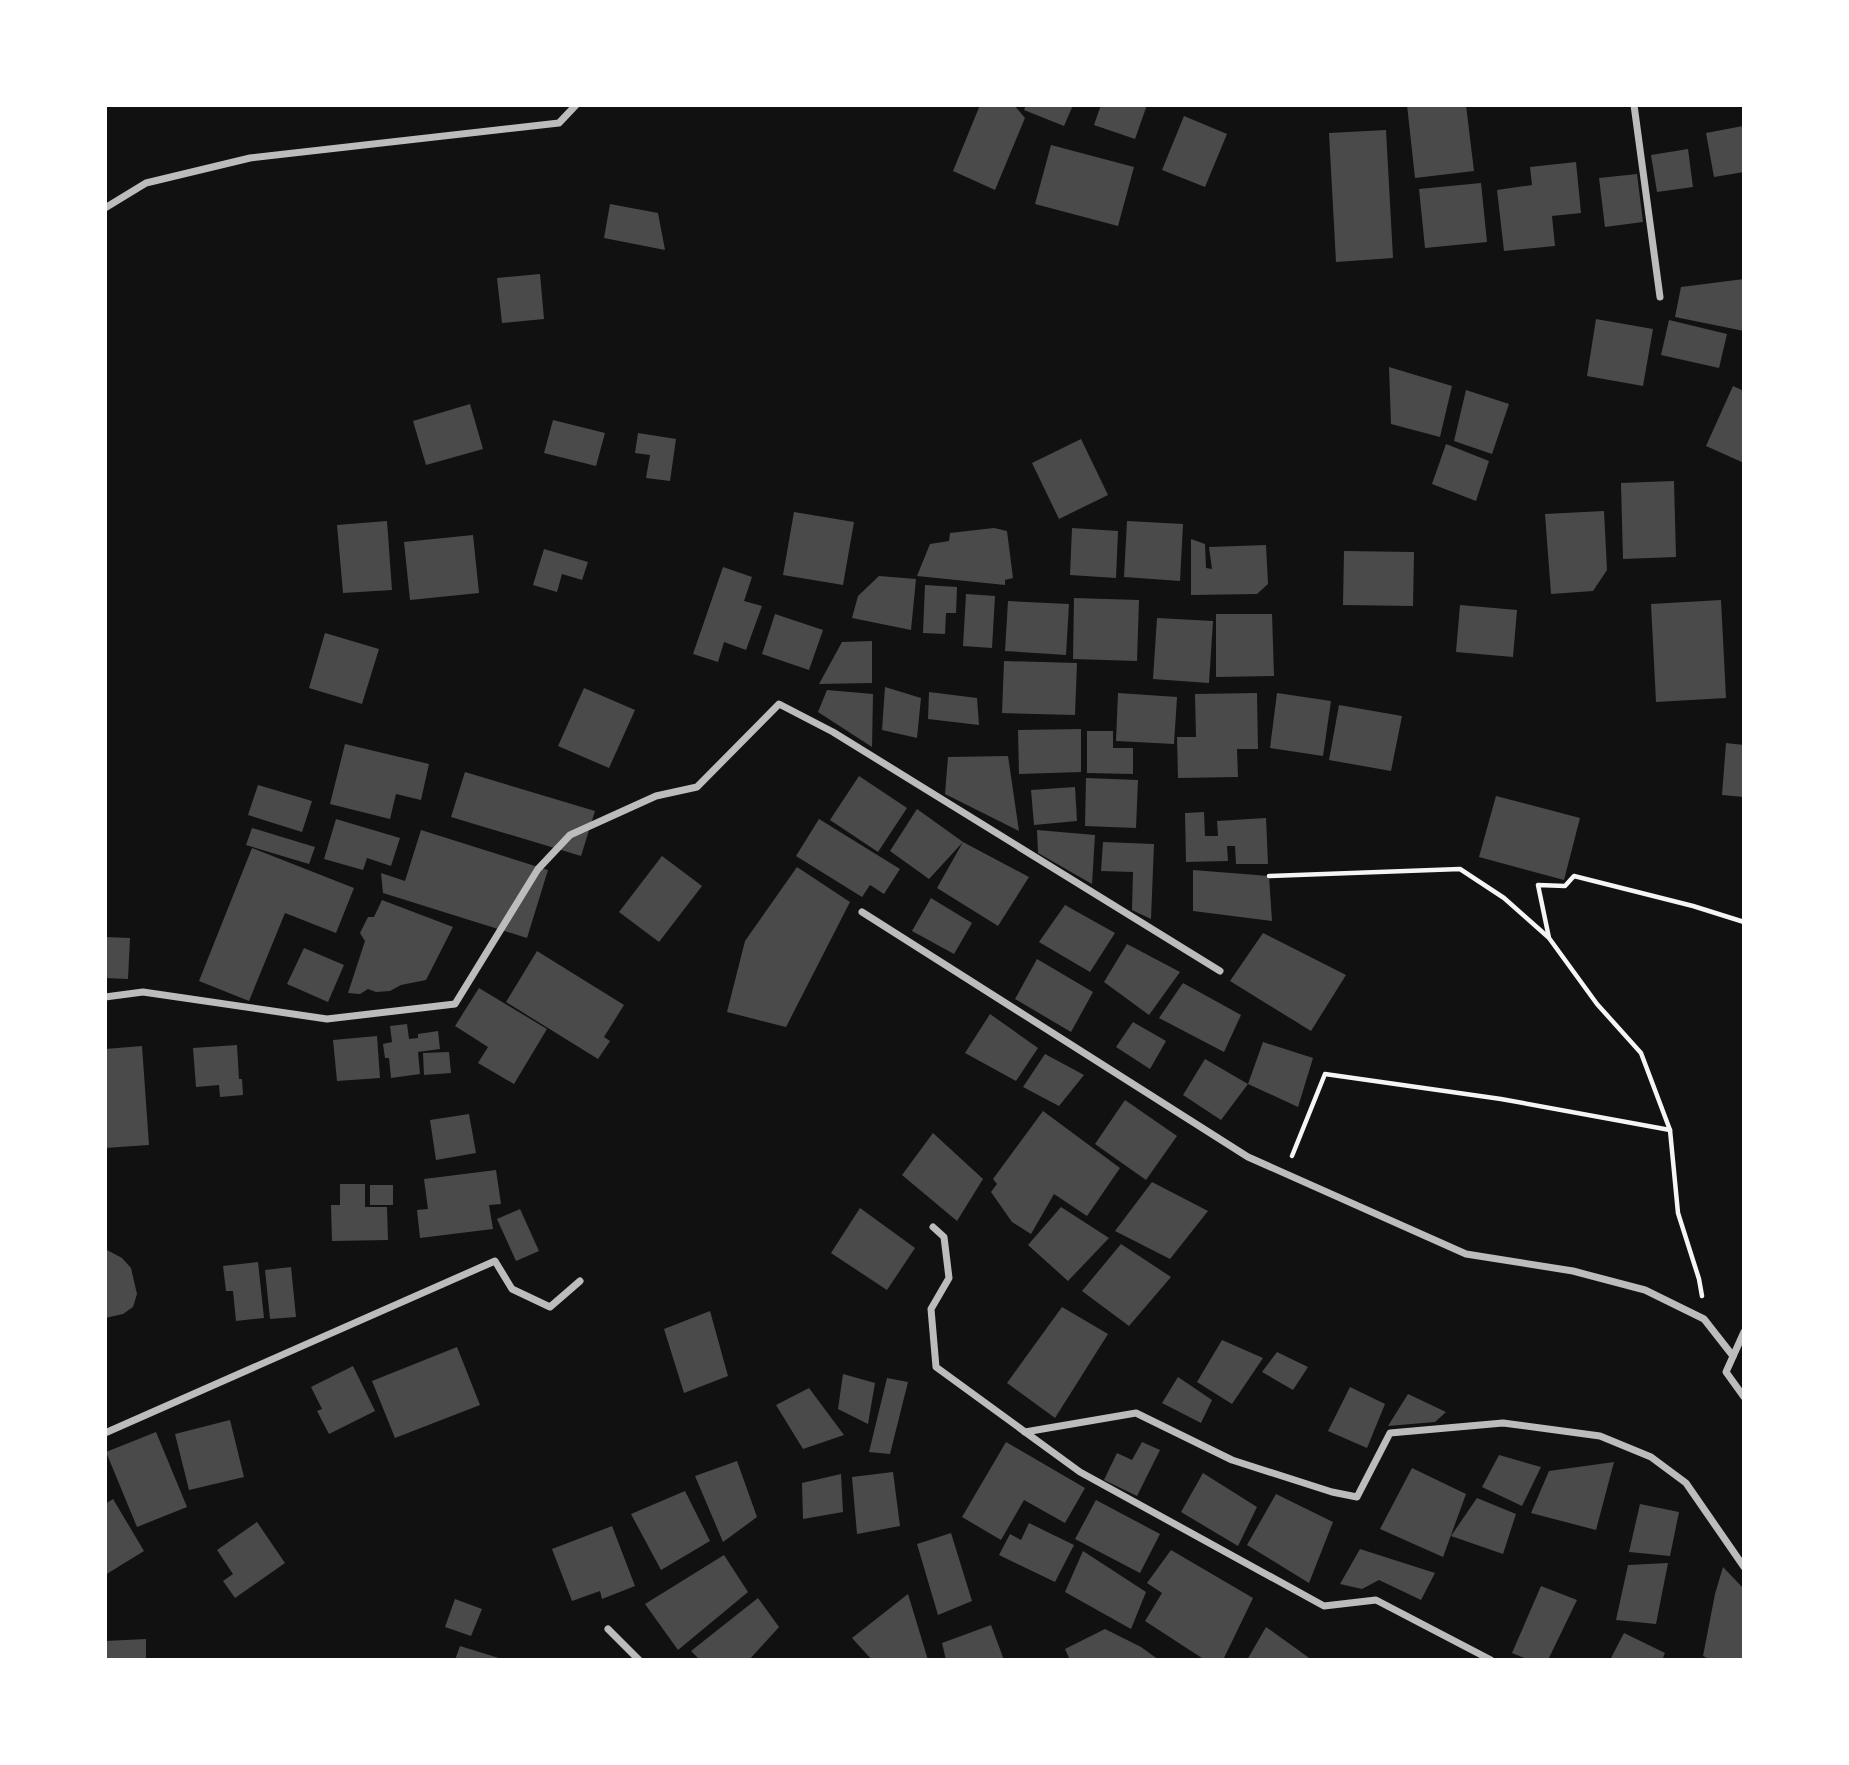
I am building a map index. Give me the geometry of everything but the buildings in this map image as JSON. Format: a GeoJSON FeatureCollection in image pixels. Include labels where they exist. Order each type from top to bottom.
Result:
{"type":"FeatureCollection","features":[{"type":"Feature","properties":{"kind":"street"},"geometry":{"type":"LineString","coordinates":[[105,208],[146,183],[250,158],[559,123],[576,105]]}},
{"type":"Feature","properties":{"kind":"street"},"geometry":{"type":"LineString","coordinates":[[1634,105],[1660,297]]}},
{"type":"Feature","properties":{"kind":"street"},"geometry":{"type":"LineString","coordinates":[[105,997],[143,992],[327,1019],[455,1004],[538,869],[570,835],[656,796],[697,787],[779,704],[833,732],[1220,971]]}},
{"type":"Feature","properties":{"kind":"street"},"geometry":{"type":"LineString","coordinates":[[862,912],[1248,1157],[1466,1254],[1573,1271],[1645,1290],[1704,1319],[1733,1356]]}},
{"type":"Feature","properties":{"kind":"street"},"geometry":{"type":"LineString","coordinates":[[933,1227],[944,1237],[949,1278],[931,1309],[936,1367],[1080,1472],[1324,1606],[1376,1600],[1491,1660]]}},
{"type":"Feature","properties":{"kind":"street"},"geometry":{"type":"LineString","coordinates":[[105,1433],[495,1261],[512,1289],[550,1307],[580,1281]]}},
{"type":"Feature","properties":{"kind":"street"},"geometry":{"type":"LineString","coordinates":[[1744,1332],[1726,1372],[1744,1397]]}},
{"type":"Feature","properties":{"kind":"street"},"geometry":{"type":"LineString","coordinates":[[1025,1432],[1136,1413],[1232,1460],[1332,1492],[1357,1497],[1390,1433],[1503,1423],[1600,1436],[1651,1457],[1686,1483],[1744,1567]]}},
{"type":"Feature","properties":{"kind":"street"},"geometry":{"type":"LineString","coordinates":[[608,1629],[639,1660]]}},
{"type":"Feature","properties":{"kind":"path"},"geometry":{"type":"LineString","coordinates":[[1269,876],[1460,869],[1504,898],[1549,938],[1597,1004],[1641,1053],[1670,1130],[1678,1213],[1699,1279],[1704,1319]]}},
{"type":"Feature","properties":{"kind":"path"},"geometry":{"type":"LineString","coordinates":[[1549,938],[1538,885],[1565,886],[1574,876],[1693,906],[1744,922]]}},
{"type":"Feature","properties":{"kind":"path"},"geometry":{"type":"LineString","coordinates":[[1286,1173],[1325,1074],[1502,1098],[1670,1130]]}}]}
